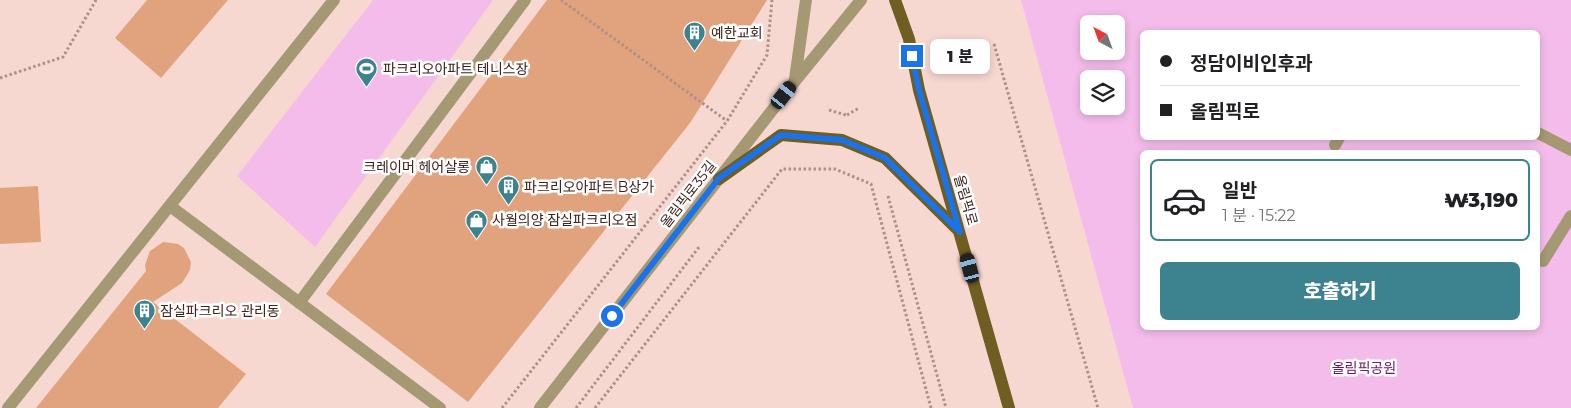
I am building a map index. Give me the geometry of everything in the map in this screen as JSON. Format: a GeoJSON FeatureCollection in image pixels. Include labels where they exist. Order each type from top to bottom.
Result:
{"type":"FeatureCollection","features":[{"type":"Feature","properties":{"kind":"main road","name":"올림픽로"},"geometry":{"type":"LineString","coordinates":[[895,0],[909,39],[919,90],[1009,408]]}},
{"type":"Feature","properties":{"kind":"main road"},"geometry":{"type":"LineString","coordinates":[[719,178],[781,135],[842,140],[885,158],[960,232]]}},
{"type":"Feature","properties":{"kind":"street"},"geometry":{"type":"LineString","coordinates":[[8,408],[334,0]]}},
{"type":"Feature","properties":{"kind":"street"},"geometry":{"type":"LineString","coordinates":[[299,303],[525,0]]}},
{"type":"Feature","properties":{"kind":"street"},"geometry":{"type":"LineString","coordinates":[[795,81],[806,0]]}},
{"type":"Feature","properties":{"kind":"street","name":"올림픽로35길"},"geometry":{"type":"LineString","coordinates":[[540,408],[795,81],[861,0]]}},
{"type":"Feature","properties":{"kind":"street"},"geometry":{"type":"LineString","coordinates":[[1540,134],[1571,150]]}},
{"type":"Feature","properties":{"kind":"street"},"geometry":{"type":"LineString","coordinates":[[170,206],[440,408]]}},
{"type":"Feature","properties":{"kind":"street"},"geometry":{"type":"LineString","coordinates":[[1543,261],[1571,216]]}},
{"type":"Feature","properties":{"kind":"path"},"geometry":{"type":"LineString","coordinates":[[0,78],[63,57],[96,0]]}},
{"type":"Feature","properties":{"kind":"path"},"geometry":{"type":"LineString","coordinates":[[562,0],[726,120]]}},
{"type":"Feature","properties":{"kind":"path"},"geometry":{"type":"LineString","coordinates":[[502,408],[726,120],[767,55],[772,0]]}},
{"type":"Feature","properties":{"kind":"path"},"geometry":{"type":"LineString","coordinates":[[994,44],[1098,408]]}},
{"type":"Feature","properties":{"kind":"path"},"geometry":{"type":"LineString","coordinates":[[847,115],[859,108]]}},
{"type":"Feature","properties":{"kind":"path"},"geometry":{"type":"LineString","coordinates":[[595,408],[782,169],[835,169],[871,184],[931,408]]}},
{"type":"Feature","properties":{"kind":"path"},"geometry":{"type":"LineString","coordinates":[[887,192],[946,408]]}},
{"type":"Feature","properties":{"kind":"path"},"geometry":{"type":"LineString","coordinates":[[576,408],[702,243]]}},
{"type":"Feature","properties":{"kind":"green space","name":"파크리오아파트 테니스장"},"geometry":{"type":"Polygon","coordinates":[[[373,0],[493,0],[315,247],[237,176],[373,0]]]}},
{"type":"Feature","properties":{"kind":"green space","name":"올림픽공원"},"geometry":{"type":"Polygon","coordinates":[[[1021,0],[1571,0],[1571,408],[1133,408],[1021,0]]]}},
{"type":"Feature","properties":{"kind":"building"},"geometry":{"type":"Polygon","coordinates":[[[147,0],[228,0],[161,78],[115,38],[147,0]]]}},
{"type":"Feature","properties":{"kind":"building","name":"파크리오아파트 B상가"},"geometry":{"type":"Polygon","coordinates":[[[547,0],[767,0],[690,123],[468,402],[326,294],[547,0]]]}},
{"type":"Feature","properties":{"kind":"building"},"geometry":{"type":"Polygon","coordinates":[[[38,186],[41,242],[0,244],[0,188],[38,186]]]}},
{"type":"Feature","properties":{"kind":"building","name":"잠실파크리오 관리동"},"geometry":{"type":"Polygon","coordinates":[[[163,242],[178,244],[184,248],[191,262],[190,270],[182,283],[153,302],[246,374],[218,408],[36,408],[146,271],[145,265],[150,251],[163,242]]]}},
{"type":"Feature","properties":{"kind":"place","name":"예한교회"},"geometry":{"type":"Point","coordinates":[695,52]}},
{"type":"Feature","properties":{"kind":"place","name":"파크리오아파트 테니스장"},"geometry":{"type":"Point","coordinates":[367,88]}},
{"type":"Feature","properties":{"kind":"place","name":"크레이머 헤어살롱"},"geometry":{"type":"Point","coordinates":[486,186]}},
{"type":"Feature","properties":{"kind":"place","name":"파크리오아파트 B상가"},"geometry":{"type":"Point","coordinates":[508,206]}},
{"type":"Feature","properties":{"kind":"place","name":"사월의양 잠실파크리오점"},"geometry":{"type":"Point","coordinates":[476,239]}},
{"type":"Feature","properties":{"kind":"place","name":"잠실파크리오 관리동"},"geometry":{"type":"Point","coordinates":[144,330]}},
{"type":"Feature","properties":{"kind":"route"},"geometry":{"type":"LineString","coordinates":[[612,316],[719,178],[781,135],[842,140],[885,158],[960,232],[919,90],[912,56]]}}]}
